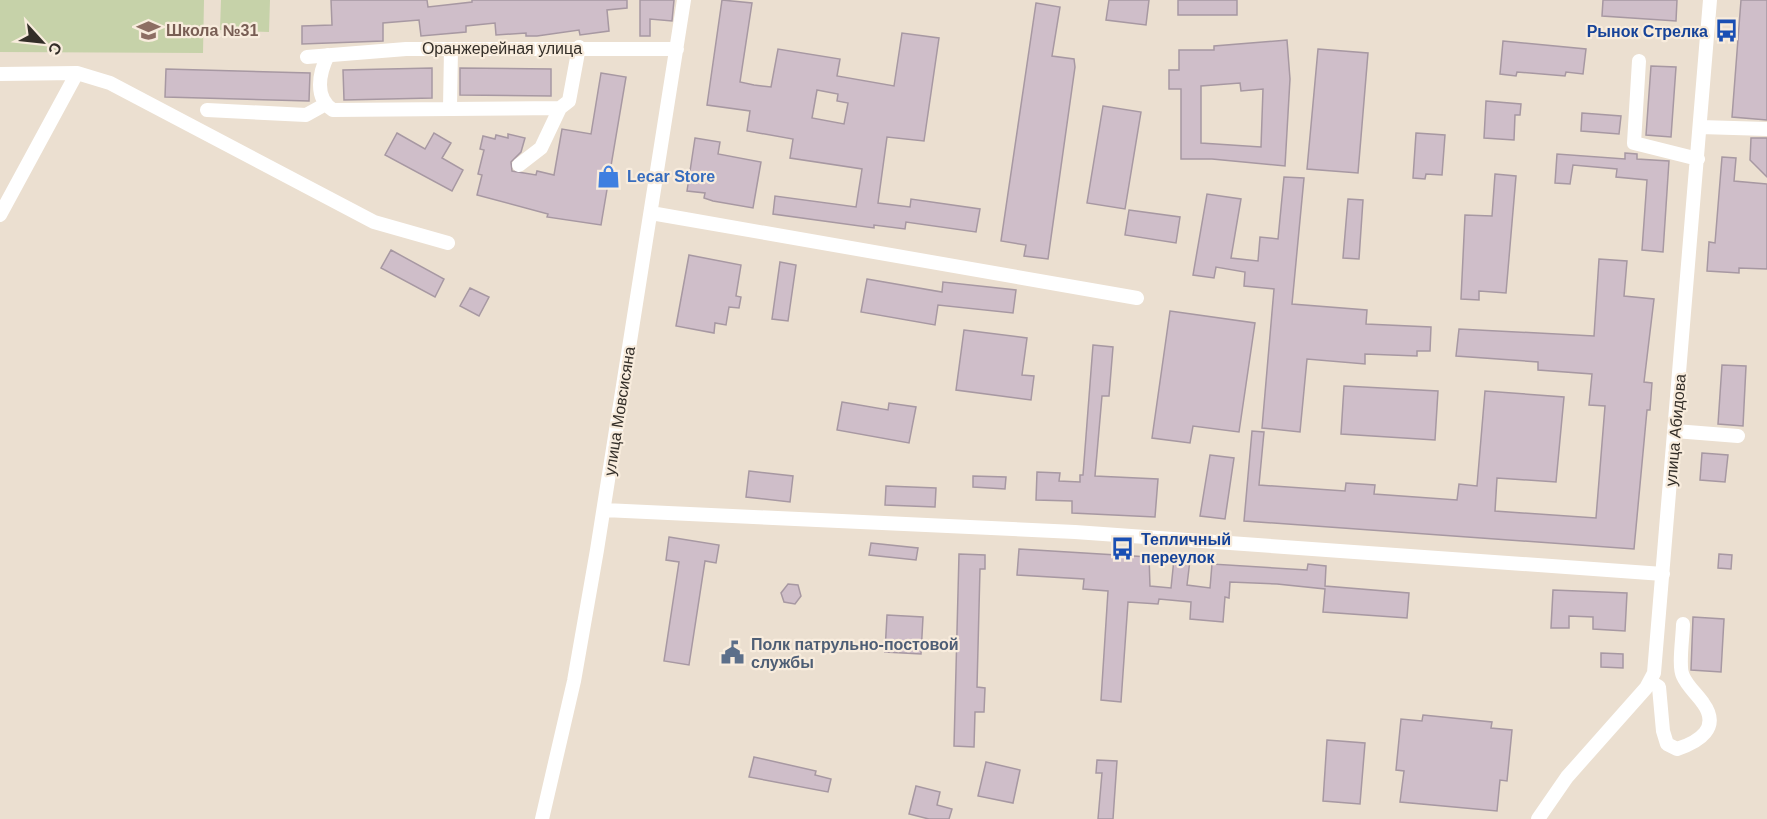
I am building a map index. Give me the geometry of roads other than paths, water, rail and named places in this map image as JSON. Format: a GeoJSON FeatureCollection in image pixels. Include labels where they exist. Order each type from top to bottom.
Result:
{"type":"FeatureCollection","features":[{"type":"Feature","properties":{"kind":"street","name":"улица Мовсисяна"},"geometry":{"type":"LineString","coordinates":[[542,819],[574,681],[604,510],[684,0]]}},
{"type":"Feature","properties":{"kind":"street","name":"улица Абидова"},"geometry":{"type":"LineString","coordinates":[[1651,682],[1654,673],[1663,574],[1710,0]]}},
{"type":"Feature","properties":{"kind":"street"},"geometry":{"type":"LineString","coordinates":[[519,165],[541,147],[560,108],[568,101],[579,47]]}},
{"type":"Feature","properties":{"kind":"street","name":"Оранжерейная улица"},"geometry":{"type":"LineString","coordinates":[[307,57],[406,48],[677,49]]}},
{"type":"Feature","properties":{"kind":"street"},"geometry":{"type":"LineString","coordinates":[[450,107],[451,49]]}},
{"type":"Feature","properties":{"kind":"street"},"geometry":{"type":"LineString","coordinates":[[328,55],[321,70],[320,90],[324,105],[333,111],[450,107],[560,108]]}},
{"type":"Feature","properties":{"kind":"street"},"geometry":{"type":"LineString","coordinates":[[1639,61],[1635,143],[1698,159]]}},
{"type":"Feature","properties":{"kind":"street"},"geometry":{"type":"LineString","coordinates":[[0,74],[77,74],[110,83],[374,222],[448,243]]}},
{"type":"Feature","properties":{"kind":"street"},"geometry":{"type":"LineString","coordinates":[[0,215],[77,74]]}},
{"type":"Feature","properties":{"kind":"street"},"geometry":{"type":"LineString","coordinates":[[207,110],[306,115],[324,105]]}},
{"type":"Feature","properties":{"kind":"street"},"geometry":{"type":"LineString","coordinates":[[1700,127],[1767,129]]}},
{"type":"Feature","properties":{"kind":"street"},"geometry":{"type":"LineString","coordinates":[[651,213],[1137,298]]}},
{"type":"Feature","properties":{"kind":"street"},"geometry":{"type":"LineString","coordinates":[[1675,431],[1738,436]]}},
{"type":"Feature","properties":{"kind":"street"},"geometry":{"type":"LineString","coordinates":[[604,510],[1075,532],[1663,574]]}},
{"type":"Feature","properties":{"kind":"street"},"geometry":{"type":"LineString","coordinates":[[1539,819],[1568,777],[1651,682],[1659,687],[1663,731],[1667,744],[1677,749],[1694,744],[1705,737],[1709,722],[1705,705],[1682,675],[1683,624]]}},
{"type":"Feature","properties":{"kind":"place","name":"Школа №31"},"geometry":{"type":"Point","coordinates":[148,30]}},
{"type":"Feature","properties":{"kind":"place","name":"Рынок Стрелка"},"geometry":{"type":"Point","coordinates":[1726,31]}},
{"type":"Feature","properties":{"kind":"place","name":"Lecar Store"},"geometry":{"type":"Point","coordinates":[609,176]}},
{"type":"Feature","properties":{"kind":"place","name":"Тепличный переулок"},"geometry":{"type":"Point","coordinates":[1123,548]}},
{"type":"Feature","properties":{"kind":"place","name":"Полк патрульно-постовой службы"},"geometry":{"type":"Point","coordinates":[733,653]}}]}
